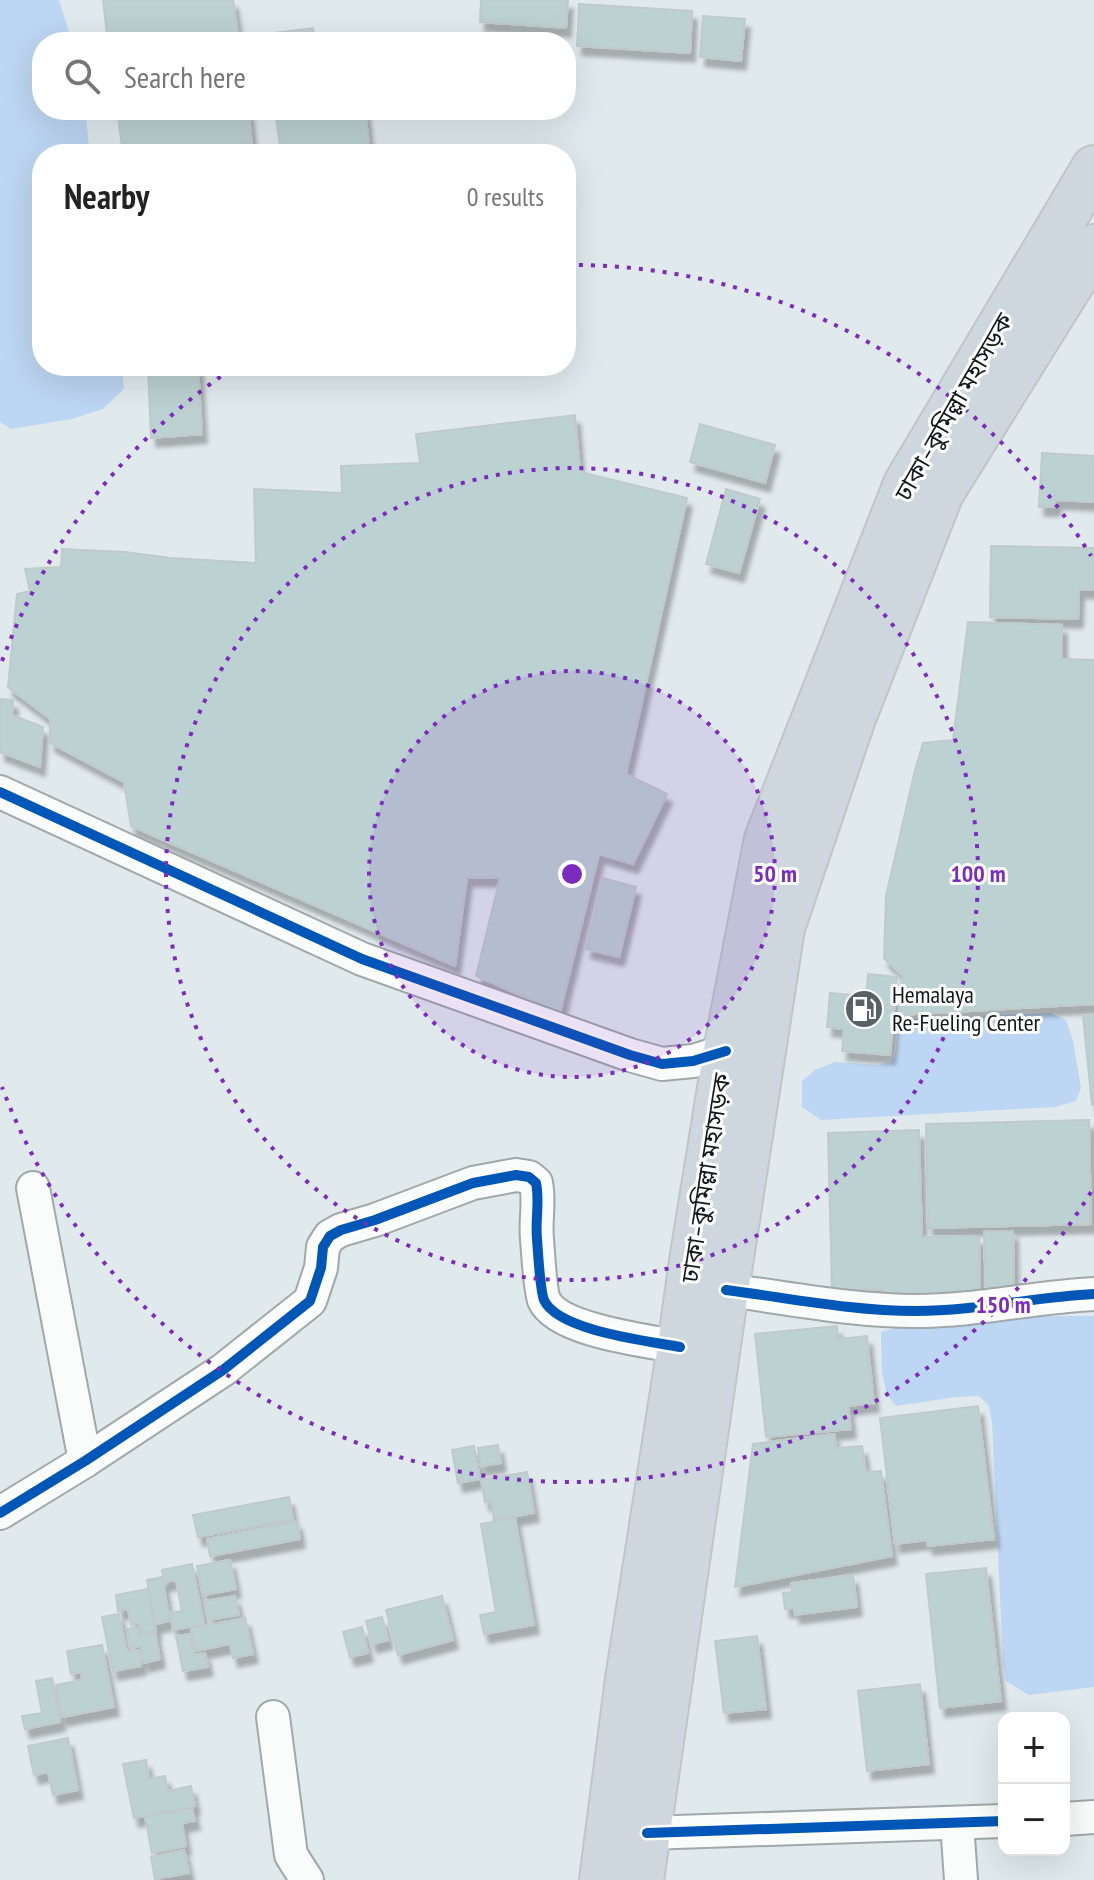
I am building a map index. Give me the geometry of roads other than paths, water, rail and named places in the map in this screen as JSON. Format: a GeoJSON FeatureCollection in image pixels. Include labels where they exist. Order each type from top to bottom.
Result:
{"type":"FeatureCollection","features":[{"type":"Feature","properties":{"kind":"highway","name":"ঢাকা–কুমিল্লা মহাসড়ক"},"geometry":{"type":"LineString","coordinates":[[602,1880],[628,1679],[692,1261],[726,1051],[767,839],[906,484],[1094,168]]}},
{"type":"Feature","properties":{"kind":"highway","name":"ঢাকা–কুমিল্লা মহাসড়ক"},"geometry":{"type":"LineString","coordinates":[[641,1880],[782,928],[852,721],[941,493],[1094,247]]}},
{"type":"Feature","properties":{"kind":"street"},"geometry":{"type":"LineString","coordinates":[[0,792],[362,959],[615,1050],[662,1064],[693,1061],[726,1051]]}},
{"type":"Feature","properties":{"kind":"street"},"geometry":{"type":"LineString","coordinates":[[0,1513],[223,1370],[310,1301],[321,1268],[323,1247],[330,1236],[473,1183],[516,1175],[529,1177],[536,1183],[536,1235],[544,1300],[560,1317],[588,1329],[680,1347]]}},
{"type":"Feature","properties":{"kind":"street"},"geometry":{"type":"LineString","coordinates":[[33,1188],[85,1461]]}},
{"type":"Feature","properties":{"kind":"street"},"geometry":{"type":"LineString","coordinates":[[726,1290],[815,1304],[917,1311],[1094,1294]]}},
{"type":"Feature","properties":{"kind":"street"},"geometry":{"type":"LineString","coordinates":[[273,1717],[291,1855],[307,1880]]}},
{"type":"Feature","properties":{"kind":"street"},"geometry":{"type":"LineString","coordinates":[[1070,1819],[1094,1817]]}},
{"type":"Feature","properties":{"kind":"street"},"geometry":{"type":"LineString","coordinates":[[647,1833],[998,1821]]}},
{"type":"Feature","properties":{"kind":"street"},"geometry":{"type":"LineString","coordinates":[[957,1823],[961,1880]]}},
{"type":"Feature","properties":{"kind":"water"},"geometry":{"type":"Polygon","coordinates":[[[0,0],[59,0],[69,32],[32,32],[32,120],[86,120],[89,144],[32,144],[32,376],[123,376],[124,389],[103,409],[72,419],[11,429],[0,422],[0,0]]]}},
{"type":"Feature","properties":{"kind":"water"},"geometry":{"type":"Polygon","coordinates":[[[1051,1013],[1066,1020],[1073,1041],[1081,1088],[1076,1101],[1055,1107],[821,1120],[802,1107],[802,1081],[815,1070],[835,1062],[878,1065],[892,1062],[899,1022],[905,1019],[1051,1013]]]}},
{"type":"Feature","properties":{"kind":"water"},"geometry":{"type":"Polygon","coordinates":[[[1094,1316],[1094,1687],[1029,1695],[1006,1681],[1003,1663],[989,1406],[979,1396],[896,1406],[887,1395],[882,1373],[881,1332],[936,1322],[1094,1316]]]}},
{"type":"Feature","properties":{"kind":"place","name":"Hemalaya Re-Fueling Center"},"geometry":{"type":"Point","coordinates":[864,1009]}}]}
